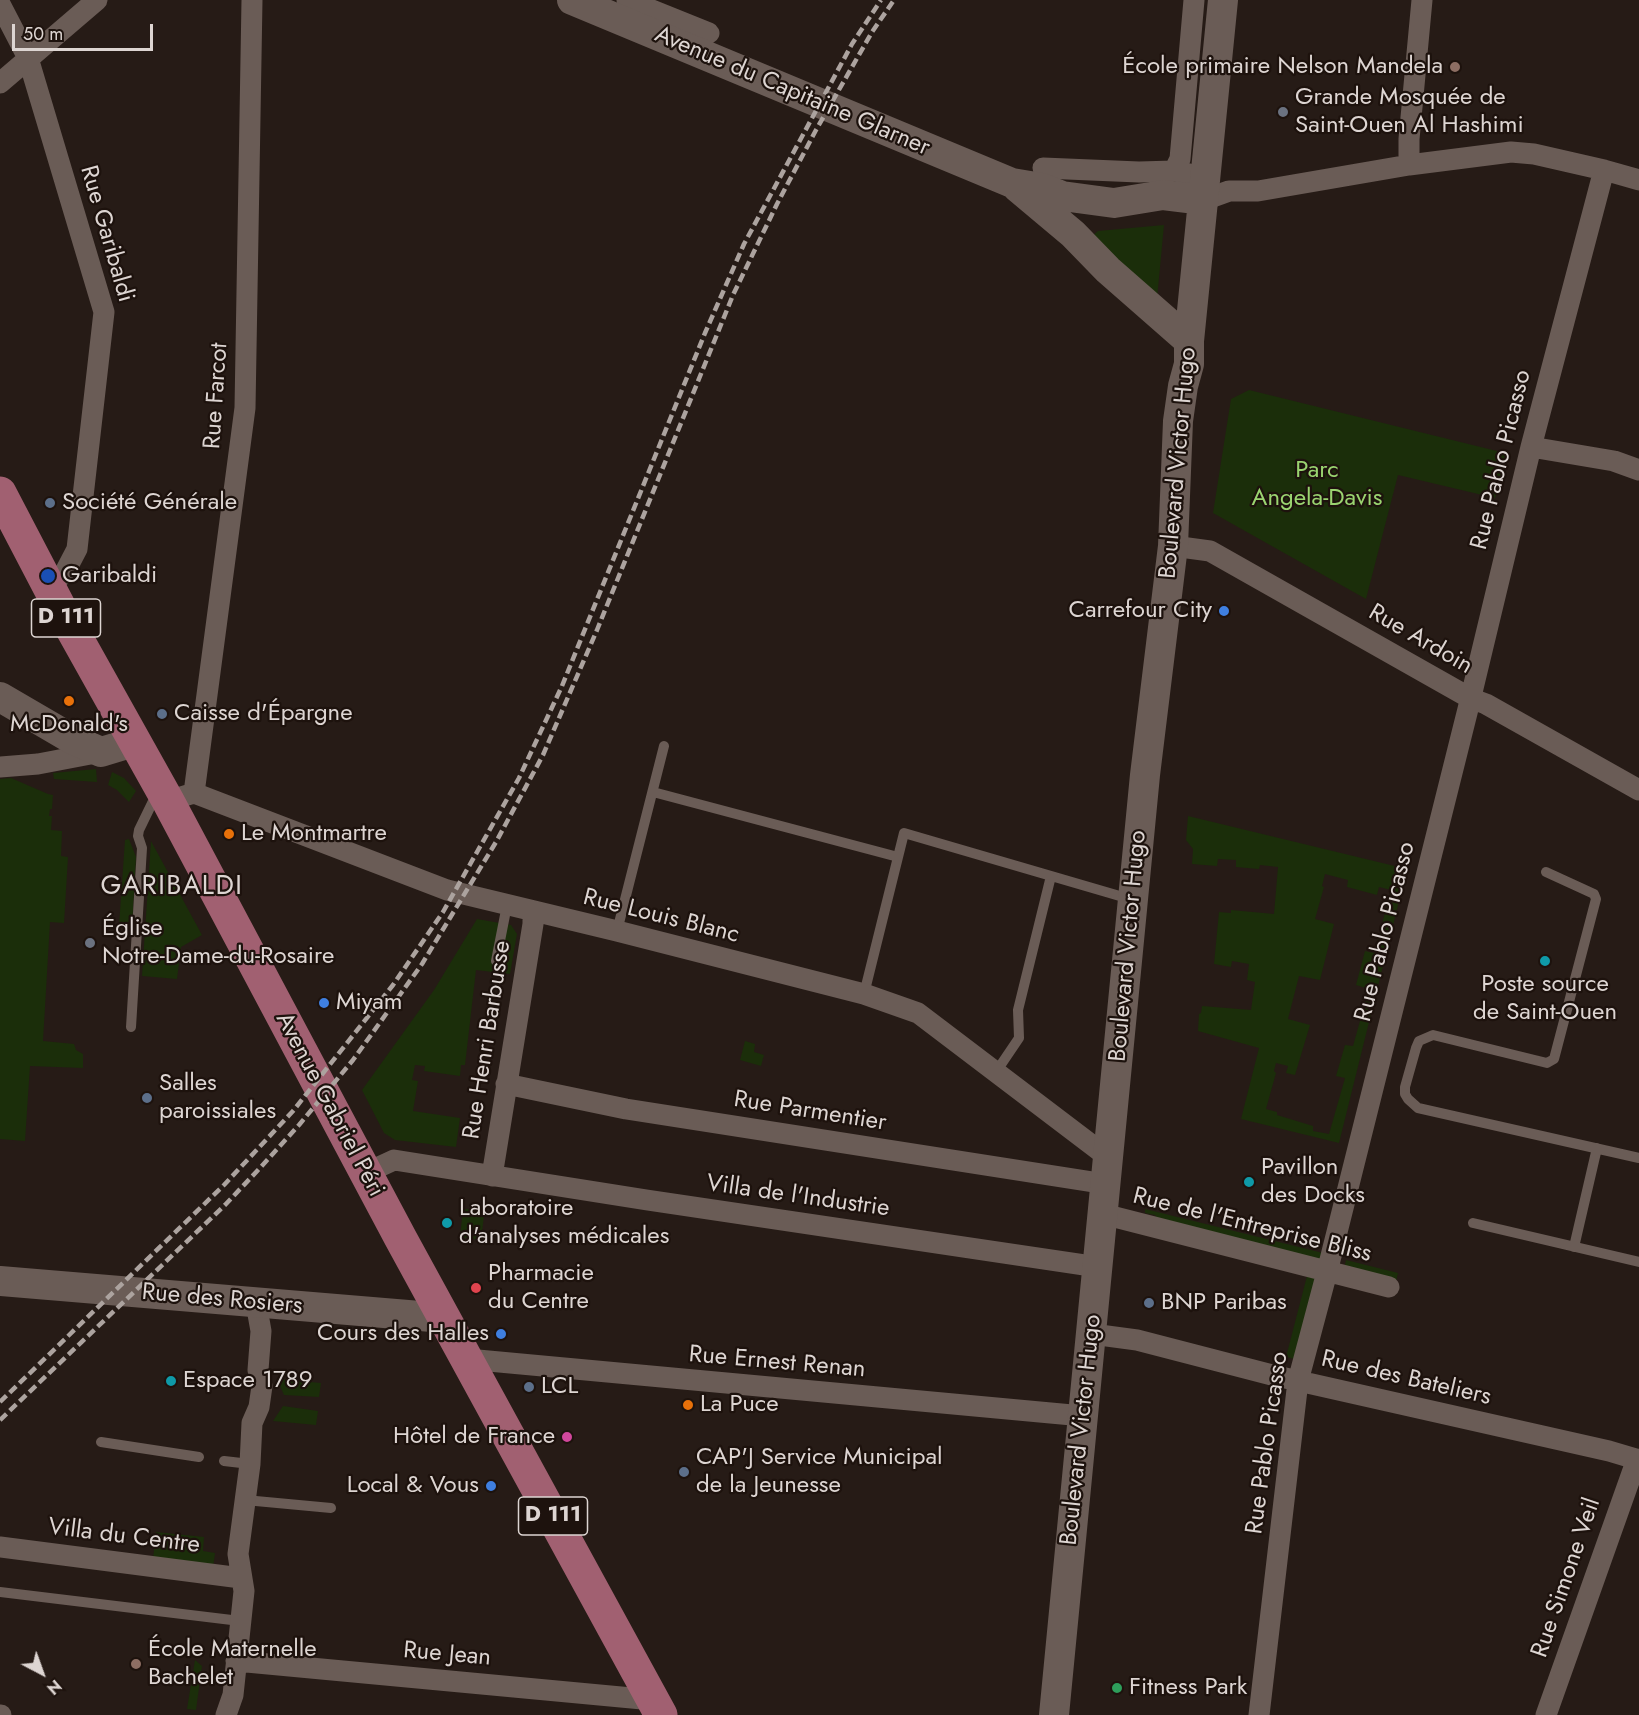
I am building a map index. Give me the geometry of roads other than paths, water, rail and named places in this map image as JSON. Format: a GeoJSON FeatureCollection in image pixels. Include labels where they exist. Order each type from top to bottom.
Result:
{"type":"FeatureCollection","features":[{"type":"Feature","properties":{"kind":"main road","name":"Avenue du Capitaine Glarner"},"geometry":{"type":"LineString","coordinates":[[573,0],[1012,183]]}},
{"type":"Feature","properties":{"kind":"main road","name":"Boulevard Victor Hugo"},"geometry":{"type":"LineString","coordinates":[[1054,1715],[1145,775],[1173,546],[1178,421],[1189,364],[1189,341],[1222,0]]}},
{"type":"Feature","properties":{"kind":"main road"},"geometry":{"type":"LineString","coordinates":[[1012,183],[1042,178],[1062,196],[1114,203],[1205,188]]}},
{"type":"Feature","properties":{"kind":"main road"},"geometry":{"type":"LineString","coordinates":[[1012,183],[1073,234],[1108,270],[1189,341]]}},
{"type":"Feature","properties":{"kind":"main road"},"geometry":{"type":"LineString","coordinates":[[1073,234],[1085,224],[1166,213],[1205,188]]}},
{"type":"Feature","properties":{"kind":"main road","name":"Avenue Gabriel Péri"},"geometry":{"type":"LineString","coordinates":[[0,493],[134,742],[174,794],[366,1173],[657,1707]]}},
{"type":"Feature","properties":{"kind":"main road"},"geometry":{"type":"LineString","coordinates":[[0,698],[101,753],[134,742]]}},
{"type":"Feature","properties":{"kind":"main road","name":"Rue des Rosiers"},"geometry":{"type":"LineString","coordinates":[[0,1281],[444,1318]]}},
{"type":"Feature","properties":{"kind":"street"},"geometry":{"type":"LineString","coordinates":[[0,83],[97,0]]}},
{"type":"Feature","properties":{"kind":"street","name":"Rue Farcot"},"geometry":{"type":"LineString","coordinates":[[174,794],[245,408],[252,0]]}},
{"type":"Feature","properties":{"kind":"street"},"geometry":{"type":"LineString","coordinates":[[627,0],[663,7],[710,33]]}},
{"type":"Feature","properties":{"kind":"street"},"geometry":{"type":"LineString","coordinates":[[1174,171],[1180,159],[1194,0]]}},
{"type":"Feature","properties":{"kind":"street"},"geometry":{"type":"LineString","coordinates":[[1409,165],[1409,139],[1422,0]]}},
{"type":"Feature","properties":{"kind":"street","name":"Rue Garibaldi"},"geometry":{"type":"LineString","coordinates":[[0,4],[28,58],[104,312],[77,549],[65,572],[50,586]]}},
{"type":"Feature","properties":{"kind":"street"},"geometry":{"type":"LineString","coordinates":[[1042,178],[1045,185],[1095,170],[1174,171],[1205,188],[1258,191],[1409,165],[1511,152],[1534,154],[1639,180]]}},
{"type":"Feature","properties":{"kind":"street","name":"Rue Pablo Picasso"},"geometry":{"type":"LineString","coordinates":[[1260,1715],[1298,1380],[1328,1272],[1531,447],[1604,170]]}},
{"type":"Feature","properties":{"kind":"street"},"geometry":{"type":"LineString","coordinates":[[1531,447],[1614,461],[1639,470]]}},
{"type":"Feature","properties":{"kind":"street","name":"Rue Ardoin"},"geometry":{"type":"LineString","coordinates":[[1173,546],[1210,551],[1470,698],[1486,704],[1639,790]]}},
{"type":"Feature","properties":{"kind":"street"},"geometry":{"type":"LineString","coordinates":[[0,767],[38,764],[101,753]]}},
{"type":"Feature","properties":{"kind":"street","name":"Rue Louis Blanc"},"geometry":{"type":"LineString","coordinates":[[174,794],[447,890],[864,994],[918,1013],[996,1072],[1108,1171]]}},
{"type":"Feature","properties":{"kind":"street","name":"Rue Henri Barbusse"},"geometry":{"type":"LineString","coordinates":[[492,1176],[533,912]]}},
{"type":"Feature","properties":{"kind":"street","name":"Rue Parmentier"},"geometry":{"type":"LineString","coordinates":[[506,1084],[626,1109],[1108,1171]]}},
{"type":"Feature","properties":{"kind":"street","name":"Villa de l'Industrie"},"geometry":{"type":"LineString","coordinates":[[366,1173],[394,1160],[1098,1267]]}},
{"type":"Feature","properties":{"kind":"street","name":"Rue de l'Entreprise Bliss"},"geometry":{"type":"LineString","coordinates":[[1103,1214],[1389,1287]]}},
{"type":"Feature","properties":{"kind":"street"},"geometry":{"type":"LineString","coordinates":[[226,1715],[233,1695],[244,1591],[238,1554],[250,1464],[252,1423],[259,1407],[262,1386],[258,1370],[261,1331],[256,1303]]}},
{"type":"Feature","properties":{"kind":"street","name":"Rue des Bateliers"},"geometry":{"type":"LineString","coordinates":[[1092,1334],[1137,1340],[1638,1459]]}},
{"type":"Feature","properties":{"kind":"street","name":"Rue Ernest Renan"},"geometry":{"type":"LineString","coordinates":[[467,1359],[1083,1416]]}},
{"type":"Feature","properties":{"kind":"street","name":"Rue Simone Veil"},"geometry":{"type":"LineString","coordinates":[[1546,1715],[1638,1459]]}},
{"type":"Feature","properties":{"kind":"street","name":"Villa du Centre"},"geometry":{"type":"LineString","coordinates":[[0,1547],[241,1578]]}},
{"type":"Feature","properties":{"kind":"street","name":"Rue Jean"},"geometry":{"type":"LineString","coordinates":[[236,1661],[657,1707]]}},
{"type":"Feature","properties":{"kind":"lane"},"geometry":{"type":"LineString","coordinates":[[617,931],[664,746]]}},
{"type":"Feature","properties":{"kind":"lane"},"geometry":{"type":"LineString","coordinates":[[653,792],[898,857]]}},
{"type":"Feature","properties":{"kind":"lane"},"geometry":{"type":"LineString","coordinates":[[131,1027],[142,848],[138,836],[139,830],[174,794]]}},
{"type":"Feature","properties":{"kind":"lane"},"geometry":{"type":"LineString","coordinates":[[864,994],[904,833],[1134,900]]}},
{"type":"Feature","properties":{"kind":"lane"},"geometry":{"type":"LineString","coordinates":[[1546,872],[1594,894],[1596,899],[1554,1059],[1547,1063],[1433,1035],[1419,1041],[1405,1094],[1408,1100],[1418,1108],[1639,1158]]}},
{"type":"Feature","properties":{"kind":"lane"},"geometry":{"type":"LineString","coordinates":[[996,1072],[1019,1038],[1018,1010],[1052,876]]}},
{"type":"Feature","properties":{"kind":"lane"},"geometry":{"type":"LineString","coordinates":[[496,961],[507,905]]}},
{"type":"Feature","properties":{"kind":"lane"},"geometry":{"type":"LineString","coordinates":[[1574,1247],[1597,1148]]}},
{"type":"Feature","properties":{"kind":"lane"},"geometry":{"type":"LineString","coordinates":[[1473,1223],[1639,1262]]}},
{"type":"Feature","properties":{"kind":"lane"},"geometry":{"type":"LineString","coordinates":[[102,1442],[199,1457]]}},
{"type":"Feature","properties":{"kind":"lane"},"geometry":{"type":"LineString","coordinates":[[224,1461],[250,1464]]}},
{"type":"Feature","properties":{"kind":"lane"},"geometry":{"type":"LineString","coordinates":[[245,1500],[331,1508]]}},
{"type":"Feature","properties":{"kind":"lane"},"geometry":{"type":"LineString","coordinates":[[0,1592],[240,1621]]}},
{"type":"Feature","properties":{"kind":"railway"},"geometry":{"type":"LineString","coordinates":[[0,1402],[224,1185],[293,1111],[393,985],[443,912],[519,778],[562,686],[705,333],[744,244],[852,44],[881,0]]}},
{"type":"Feature","properties":{"kind":"railway"},"geometry":{"type":"LineString","coordinates":[[0,1420],[225,1205],[260,1168],[353,1060],[422,964],[496,842],[543,755],[597,630],[733,295],[816,130],[872,32],[894,0]]}},
{"type":"Feature","properties":{"kind":"place","name":"École primaire Nelson Mandela"},"geometry":{"type":"Point","coordinates":[1455,67]}},
{"type":"Feature","properties":{"kind":"place","name":"Grande Mosquée de Saint-Ouen Al Hashimi"},"geometry":{"type":"Point","coordinates":[1283,112]}},
{"type":"Feature","properties":{"kind":"place","name":"Société Générale"},"geometry":{"type":"Point","coordinates":[50,503]}},
{"type":"Feature","properties":{"kind":"place","name":"Garibaldi"},"geometry":{"type":"Point","coordinates":[48,576]}},
{"type":"Feature","properties":{"kind":"place","name":"Carrefour City"},"geometry":{"type":"Point","coordinates":[1224,611]}},
{"type":"Feature","properties":{"kind":"place","name":"McDonald's"},"geometry":{"type":"Point","coordinates":[69,701]}},
{"type":"Feature","properties":{"kind":"place","name":"Caisse d'Épargne"},"geometry":{"type":"Point","coordinates":[162,714]}},
{"type":"Feature","properties":{"kind":"place","name":"Le Montmartre"},"geometry":{"type":"Point","coordinates":[229,834]}},
{"type":"Feature","properties":{"kind":"place","name":"Église Notre-Dame-du-Rosaire"},"geometry":{"type":"Point","coordinates":[90,943]}},
{"type":"Feature","properties":{"kind":"place","name":"Poste source de Saint-Ouen"},"geometry":{"type":"Point","coordinates":[1545,961]}},
{"type":"Feature","properties":{"kind":"place","name":"Miyam"},"geometry":{"type":"Point","coordinates":[324,1003]}},
{"type":"Feature","properties":{"kind":"place","name":"Salles paroissiales"},"geometry":{"type":"Point","coordinates":[147,1098]}},
{"type":"Feature","properties":{"kind":"place","name":"Pavillon des Docks"},"geometry":{"type":"Point","coordinates":[1249,1182]}},
{"type":"Feature","properties":{"kind":"place","name":"Laboratoire d'analyses médicales"},"geometry":{"type":"Point","coordinates":[447,1223]}},
{"type":"Feature","properties":{"kind":"place","name":"Pharmacie du Centre"},"geometry":{"type":"Point","coordinates":[476,1288]}},
{"type":"Feature","properties":{"kind":"place","name":"BNP Paribas"},"geometry":{"type":"Point","coordinates":[1149,1303]}},
{"type":"Feature","properties":{"kind":"place","name":"Cours des Halles"},"geometry":{"type":"Point","coordinates":[501,1334]}},
{"type":"Feature","properties":{"kind":"place","name":"Espace 1789"},"geometry":{"type":"Point","coordinates":[171,1381]}},
{"type":"Feature","properties":{"kind":"place","name":"LCL"},"geometry":{"type":"Point","coordinates":[529,1387]}},
{"type":"Feature","properties":{"kind":"place","name":"La Puce"},"geometry":{"type":"Point","coordinates":[688,1405]}},
{"type":"Feature","properties":{"kind":"place","name":"Hôtel de France"},"geometry":{"type":"Point","coordinates":[567,1437]}},
{"type":"Feature","properties":{"kind":"place","name":"CAP'J Service Municipal de la Jeunesse"},"geometry":{"type":"Point","coordinates":[684,1472]}},
{"type":"Feature","properties":{"kind":"place","name":"Local & Vous"},"geometry":{"type":"Point","coordinates":[491,1486]}},
{"type":"Feature","properties":{"kind":"place","name":"École Maternelle Bachelet"},"geometry":{"type":"Point","coordinates":[136,1664]}},
{"type":"Feature","properties":{"kind":"place","name":"Fitness Park"},"geometry":{"type":"Point","coordinates":[1117,1688]}},
{"type":"Feature","properties":{"kind":"district","name":"GARIBALDI"},"geometry":{"type":"Point","coordinates":[172,887]}},
{"type":"Feature","properties":{"kind":"park label","name":"Parc Angela-Davis"},"geometry":{"type":"Point","coordinates":[1317,485]}}]}
